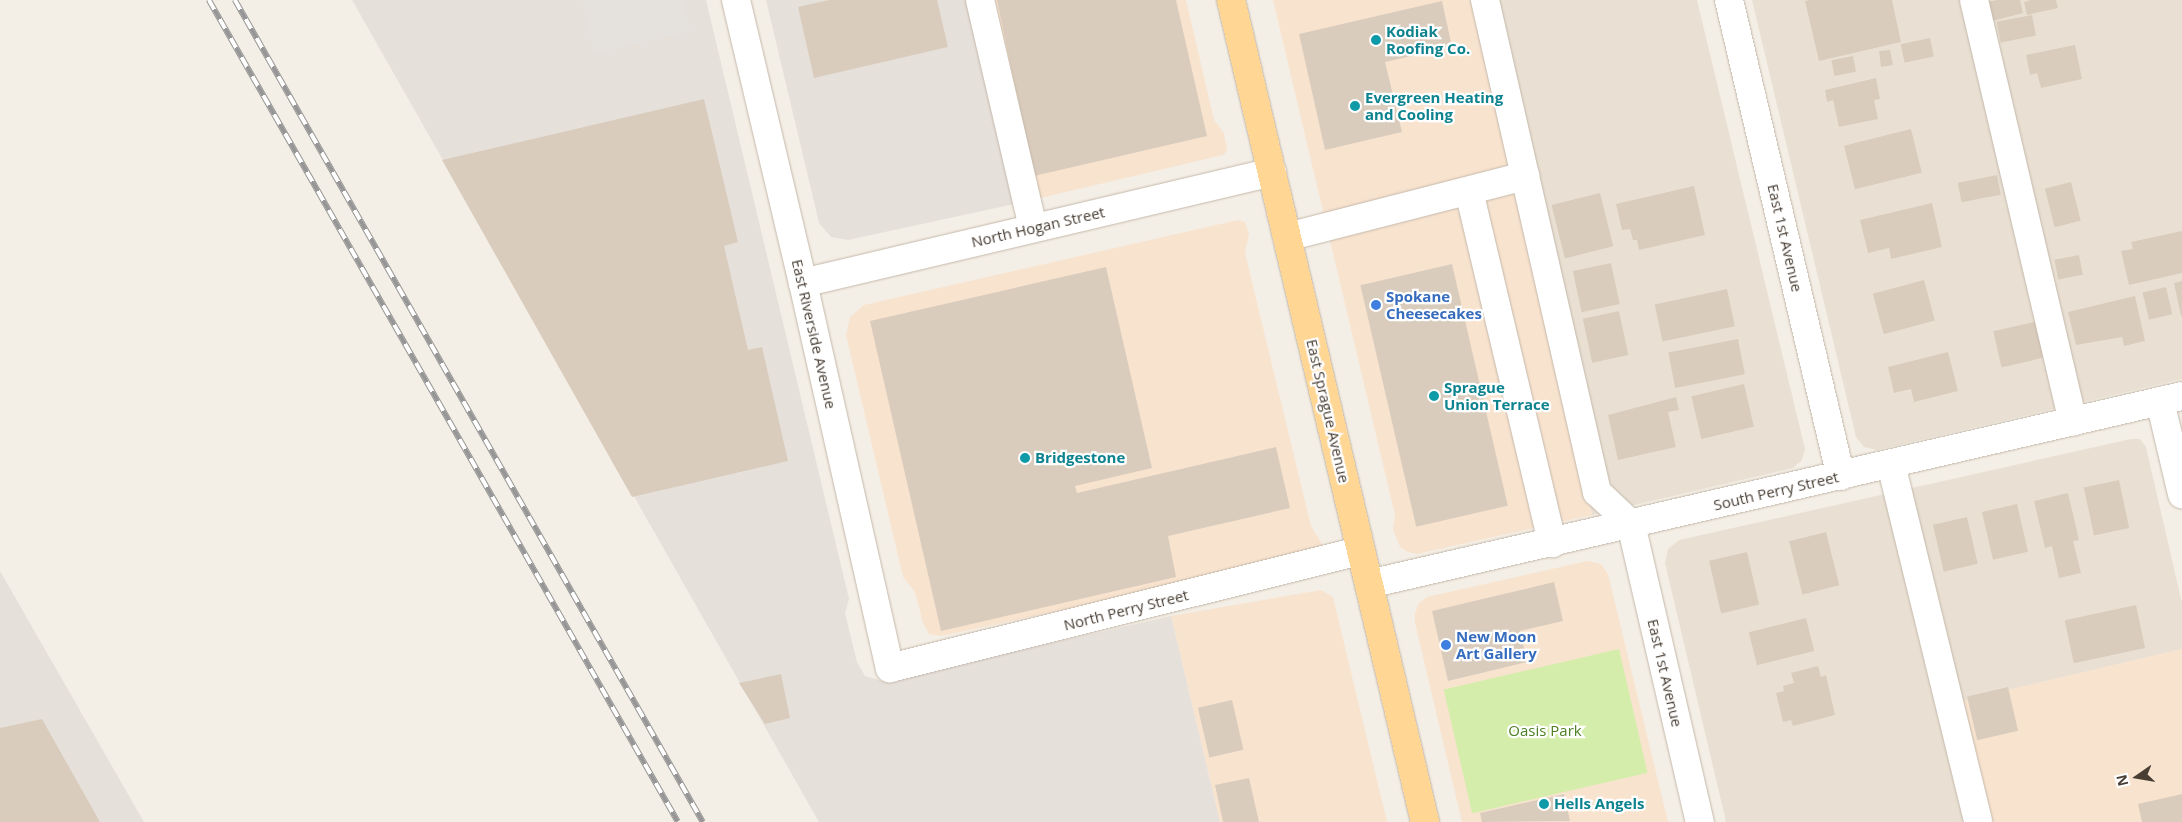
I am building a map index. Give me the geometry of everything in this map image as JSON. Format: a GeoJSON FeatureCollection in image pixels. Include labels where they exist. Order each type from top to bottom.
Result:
{"type":"FeatureCollection","features":[{"type":"Feature","properties":{"kind":"main road","name":"East Sprague Avenue"},"geometry":{"type":"LineString","coordinates":[[1231,0],[1425,822]]}},
{"type":"Feature","properties":{"kind":"street","name":"East Riverside Avenue"},"geometry":{"type":"LineString","coordinates":[[736,0],[803,283],[890,668]]}},
{"type":"Feature","properties":{"kind":"street"},"geometry":{"type":"LineString","coordinates":[[980,0],[1033,228]]}},
{"type":"Feature","properties":{"kind":"street"},"geometry":{"type":"LineString","coordinates":[[1485,0],[1597,492],[1631,524]]}},
{"type":"Feature","properties":{"kind":"street","name":"East 1st Avenue"},"geometry":{"type":"LineString","coordinates":[[1729,0],[1841,476]]}},
{"type":"Feature","properties":{"kind":"street"},"geometry":{"type":"LineString","coordinates":[[1974,0],[2073,422]]}},
{"type":"Feature","properties":{"kind":"street","name":"North Hogan Street"},"geometry":{"type":"LineString","coordinates":[[803,283],[1272,172]]}},
{"type":"Feature","properties":{"kind":"street"},"geometry":{"type":"LineString","coordinates":[[1287,237],[1525,176]]}},
{"type":"Feature","properties":{"kind":"street"},"geometry":{"type":"LineString","coordinates":[[1470,191],[1552,543]]}},
{"type":"Feature","properties":{"kind":"street"},"geometry":{"type":"LineString","coordinates":[[2171,399],[2182,494]]}},
{"type":"Feature","properties":{"kind":"street","name":"South Perry Street"},"geometry":{"type":"LineString","coordinates":[[1369,584],[2171,399]]}},
{"type":"Feature","properties":{"kind":"street"},"geometry":{"type":"LineString","coordinates":[[1891,464],[1978,822]]}},
{"type":"Feature","properties":{"kind":"street","name":"East 1st Avenue"},"geometry":{"type":"LineString","coordinates":[[1631,524],[1700,822]]}},
{"type":"Feature","properties":{"kind":"street","name":"North Perry Street"},"geometry":{"type":"LineString","coordinates":[[890,668],[1362,551]]}},
{"type":"Feature","properties":{"kind":"shaded area"},"geometry":{"type":"Polygon","coordinates":[[[352,0],[706,0],[849,599],[845,613],[857,662],[865,676],[883,681],[1171,616],[1220,822],[819,822],[352,0]]]}},
{"type":"Feature","properties":{"kind":"shaded area"},"geometry":{"type":"Polygon","coordinates":[[[583,0],[682,0],[689,31],[595,53],[583,0]]]}},
{"type":"Feature","properties":{"kind":"shaded area"},"geometry":{"type":"Polygon","coordinates":[[[766,0],[971,0],[1019,203],[848,240],[831,237],[819,223],[766,0]]]}},
{"type":"Feature","properties":{"kind":"shaded area"},"geometry":{"type":"Polygon","coordinates":[[[971,0],[1186,0],[1214,120],[1224,133],[1227,151],[1223,155],[1019,203],[971,0]]]}},
{"type":"Feature","properties":{"kind":"shaded area"},"geometry":{"type":"Polygon","coordinates":[[[1273,0],[1471,0],[1592,515],[1417,554],[1408,552],[1400,547],[1393,529],[1395,515],[1273,0]]]}},
{"type":"Feature","properties":{"kind":"shaded area"},"geometry":{"type":"Polygon","coordinates":[[[1471,0],[1697,0],[1805,449],[1802,460],[1793,468],[1592,515],[1471,0]]]}},
{"type":"Feature","properties":{"kind":"shaded area"},"geometry":{"type":"Polygon","coordinates":[[[1752,0],[2182,0],[2182,379],[1877,450],[1864,447],[1856,437],[1752,0]]]}},
{"type":"Feature","properties":{"kind":"shaded area","name":"Bridgestone"},"geometry":{"type":"Polygon","coordinates":[[[1238,220],[1245,222],[1249,234],[1245,253],[1311,526],[1322,544],[1322,549],[1315,556],[941,636],[929,634],[923,623],[915,592],[903,577],[846,335],[850,317],[864,305],[1238,220]]]}},
{"type":"Feature","properties":{"kind":"shaded area"},"geometry":{"type":"Polygon","coordinates":[[[2131,439],[2140,439],[2146,447],[2182,603],[2182,649],[1962,701],[1988,822],[1726,822],[1665,563],[1668,549],[1679,540],[2131,439]]]}},
{"type":"Feature","properties":{"kind":"shaded area"},"geometry":{"type":"Polygon","coordinates":[[[1587,561],[1601,564],[1608,574],[1668,822],[1462,822],[1415,623],[1415,613],[1419,603],[1427,597],[1587,561]]]}},
{"type":"Feature","properties":{"kind":"shaded area"},"geometry":{"type":"Polygon","coordinates":[[[0,571],[144,822],[0,822],[0,571]]]}},
{"type":"Feature","properties":{"kind":"shaded area"},"geometry":{"type":"Polygon","coordinates":[[[1321,590],[1333,597],[1387,822],[1220,822],[1171,616],[1321,590]]]}},
{"type":"Feature","properties":{"kind":"shaded area"},"geometry":{"type":"Polygon","coordinates":[[[2182,649],[2182,822],[1988,822],[1961,701],[2182,649]]]}},
{"type":"Feature","properties":{"kind":"green space","name":"Oasis Park"},"geometry":{"type":"Polygon","coordinates":[[[1619,649],[1648,773],[1472,813],[1444,689],[1619,649]]]}},
{"type":"Feature","properties":{"kind":"building"},"geometry":{"type":"Polygon","coordinates":[[[829,0],[937,0],[948,47],[814,78],[798,7],[829,0]]]}},
{"type":"Feature","properties":{"kind":"building"},"geometry":{"type":"Polygon","coordinates":[[[997,0],[1176,0],[1207,136],[1034,176],[997,0]]]}},
{"type":"Feature","properties":{"kind":"building"},"geometry":{"type":"Polygon","coordinates":[[[1892,0],[1901,42],[1819,61],[1805,1],[1892,0]]]}},
{"type":"Feature","properties":{"kind":"building"},"geometry":{"type":"Polygon","coordinates":[[[2020,0],[2023,13],[1992,21],[1987,2],[2020,0]]]}},
{"type":"Feature","properties":{"kind":"building"},"geometry":{"type":"Polygon","coordinates":[[[2031,0],[2056,0],[2058,8],[2027,15],[2024,2],[2031,0]]]}},
{"type":"Feature","properties":{"kind":"building"},"geometry":{"type":"Polygon","coordinates":[[[1442,1],[1452,47],[1385,62],[1402,132],[1325,150],[1299,34],[1442,1]]]}},
{"type":"Feature","properties":{"kind":"building"},"geometry":{"type":"Polygon","coordinates":[[[2032,15],[2036,36],[2001,42],[1997,22],[2032,15]]]}},
{"type":"Feature","properties":{"kind":"building"},"geometry":{"type":"Polygon","coordinates":[[[1930,38],[1934,57],[1905,63],[1901,44],[1930,38]]]}},
{"type":"Feature","properties":{"kind":"building"},"geometry":{"type":"Polygon","coordinates":[[[2075,45],[2082,79],[2041,88],[2037,73],[2030,75],[2026,55],[2075,45]]]}},
{"type":"Feature","properties":{"kind":"building"},"geometry":{"type":"Polygon","coordinates":[[[1890,50],[1893,65],[1881,67],[1879,51],[1890,50]]]}},
{"type":"Feature","properties":{"kind":"building"},"geometry":{"type":"Polygon","coordinates":[[[1853,56],[1856,72],[1834,76],[1831,60],[1853,56]]]}},
{"type":"Feature","properties":{"kind":"building"},"geometry":{"type":"Polygon","coordinates":[[[1876,78],[1880,99],[1874,100],[1878,119],[1839,127],[1833,100],[1827,102],[1825,90],[1876,78]]]}},
{"type":"Feature","properties":{"kind":"building"},"geometry":{"type":"Polygon","coordinates":[[[704,99],[738,242],[724,246],[748,350],[762,347],[788,461],[632,497],[442,160],[704,99]]]}},
{"type":"Feature","properties":{"kind":"building"},"geometry":{"type":"Polygon","coordinates":[[[1911,129],[1922,173],[1855,189],[1844,146],[1911,129]]]}},
{"type":"Feature","properties":{"kind":"building"},"geometry":{"type":"Polygon","coordinates":[[[1997,175],[2001,195],[1962,202],[1958,183],[1997,175]]]}},
{"type":"Feature","properties":{"kind":"building"},"geometry":{"type":"Polygon","coordinates":[[[2071,182],[2081,221],[2054,227],[2045,189],[2071,182]]]}},
{"type":"Feature","properties":{"kind":"building"},"geometry":{"type":"Polygon","coordinates":[[[1694,186],[1705,235],[1639,250],[1637,240],[1633,240],[1630,229],[1622,230],[1616,204],[1694,186]]]}},
{"type":"Feature","properties":{"kind":"building"},"geometry":{"type":"Polygon","coordinates":[[[1600,193],[1613,246],[1565,258],[1551,205],[1600,193]]]}},
{"type":"Feature","properties":{"kind":"building"},"geometry":{"type":"Polygon","coordinates":[[[1932,203],[1942,247],[1891,259],[1889,248],[1868,253],[1860,220],[1932,203]]]}},
{"type":"Feature","properties":{"kind":"building"},"geometry":{"type":"Polygon","coordinates":[[[2182,231],[2182,273],[2129,285],[2121,251],[2133,249],[2131,242],[2182,231]]]}},
{"type":"Feature","properties":{"kind":"building"},"geometry":{"type":"Polygon","coordinates":[[[2079,255],[2083,275],[2058,279],[2054,260],[2079,255]]]}},
{"type":"Feature","properties":{"kind":"building"},"geometry":{"type":"Polygon","coordinates":[[[1611,263],[1620,304],[1582,312],[1573,271],[1611,263]]]}},
{"type":"Feature","properties":{"kind":"building","name":"Sprague Union Terrace"},"geometry":{"type":"Polygon","coordinates":[[[1452,264],[1508,506],[1416,527],[1360,285],[1452,264]]]}},
{"type":"Feature","properties":{"kind":"building","name":"Bridgestone"},"geometry":{"type":"Polygon","coordinates":[[[1106,267],[1152,468],[1075,486],[1077,493],[1276,447],[1290,508],[1168,536],[1176,577],[941,631],[870,321],[1106,267]]]}},
{"type":"Feature","properties":{"kind":"building"},"geometry":{"type":"Polygon","coordinates":[[[1924,280],[1935,321],[1884,334],[1873,294],[1924,280]]]}},
{"type":"Feature","properties":{"kind":"building"},"geometry":{"type":"Polygon","coordinates":[[[2182,281],[2182,316],[2181,316],[2174,283],[2182,281]]]}},
{"type":"Feature","properties":{"kind":"building"},"geometry":{"type":"Polygon","coordinates":[[[2166,287],[2172,314],[2149,320],[2143,292],[2166,287]]]}},
{"type":"Feature","properties":{"kind":"building"},"geometry":{"type":"Polygon","coordinates":[[[1727,289],[1735,326],[1663,342],[1655,304],[1727,289]]]}},
{"type":"Feature","properties":{"kind":"building"},"geometry":{"type":"Polygon","coordinates":[[[2135,296],[2145,341],[2124,346],[2122,337],[2076,345],[2068,312],[2135,296]]]}},
{"type":"Feature","properties":{"kind":"building"},"geometry":{"type":"Polygon","coordinates":[[[1619,311],[1628,355],[1592,363],[1583,319],[1619,311]]]}},
{"type":"Feature","properties":{"kind":"building"},"geometry":{"type":"Polygon","coordinates":[[[2038,321],[2046,357],[2002,367],[1993,331],[2038,321]]]}},
{"type":"Feature","properties":{"kind":"building"},"geometry":{"type":"Polygon","coordinates":[[[1738,339],[1745,374],[1675,388],[1668,353],[1738,339]]]}},
{"type":"Feature","properties":{"kind":"building"},"geometry":{"type":"Polygon","coordinates":[[[1948,352],[1958,391],[1914,402],[1911,389],[1894,393],[1888,367],[1948,352]]]}},
{"type":"Feature","properties":{"kind":"building"},"geometry":{"type":"Polygon","coordinates":[[[1744,384],[1754,427],[1701,439],[1691,396],[1744,384]]]}},
{"type":"Feature","properties":{"kind":"building"},"geometry":{"type":"Polygon","coordinates":[[[1676,397],[1679,410],[1668,412],[1676,447],[1618,460],[1608,415],[1676,397]]]}},
{"type":"Feature","properties":{"kind":"building"},"geometry":{"type":"Polygon","coordinates":[[[2119,480],[2129,528],[2094,535],[2084,487],[2119,480]]]}},
{"type":"Feature","properties":{"kind":"building"},"geometry":{"type":"Polygon","coordinates":[[[2068,493],[2079,540],[2073,541],[2081,573],[2059,578],[2052,546],[2045,548],[2034,501],[2068,493]]]}},
{"type":"Feature","properties":{"kind":"building"},"geometry":{"type":"Polygon","coordinates":[[[2017,504],[2028,552],[1993,560],[1982,512],[2017,504]]]}},
{"type":"Feature","properties":{"kind":"building"},"geometry":{"type":"Polygon","coordinates":[[[1967,517],[1978,564],[1944,572],[1933,525],[1967,517]]]}},
{"type":"Feature","properties":{"kind":"building"},"geometry":{"type":"Polygon","coordinates":[[[1826,532],[1839,585],[1802,595],[1789,541],[1826,532]]]}},
{"type":"Feature","properties":{"kind":"building"},"geometry":{"type":"Polygon","coordinates":[[[1747,552],[1759,605],[1721,613],[1709,561],[1747,552]]]}},
{"type":"Feature","properties":{"kind":"building"},"geometry":{"type":"Polygon","coordinates":[[[1554,582],[1563,621],[1520,631],[1527,662],[1448,681],[1432,611],[1554,582]]]}},
{"type":"Feature","properties":{"kind":"building"},"geometry":{"type":"Polygon","coordinates":[[[2136,605],[2145,648],[2074,663],[2065,620],[2136,605]]]}},
{"type":"Feature","properties":{"kind":"building"},"geometry":{"type":"Polygon","coordinates":[[[1806,618],[1814,651],[1757,665],[1749,632],[1806,618]]]}},
{"type":"Feature","properties":{"kind":"building"},"geometry":{"type":"Polygon","coordinates":[[[1818,666],[1821,677],[1826,675],[1835,715],[1793,726],[1791,720],[1783,722],[1776,693],[1784,691],[1783,686],[1794,683],[1791,673],[1818,666]]]}},
{"type":"Feature","properties":{"kind":"building"},"geometry":{"type":"Polygon","coordinates":[[[781,674],[790,718],[765,724],[739,683],[781,674]]]}},
{"type":"Feature","properties":{"kind":"building"},"geometry":{"type":"Polygon","coordinates":[[[2008,687],[2018,731],[1977,740],[1967,696],[2008,687]]]}},
{"type":"Feature","properties":{"kind":"building"},"geometry":{"type":"Polygon","coordinates":[[[1232,700],[1243,750],[1209,758],[1198,708],[1232,700]]]}},
{"type":"Feature","properties":{"kind":"building"},"geometry":{"type":"Polygon","coordinates":[[[42,719],[100,822],[0,822],[0,728],[42,719]]]}},
{"type":"Feature","properties":{"kind":"building"},"geometry":{"type":"Polygon","coordinates":[[[1249,778],[1259,822],[1223,822],[1215,785],[1249,778]]]}},
{"type":"Feature","properties":{"kind":"building","name":"Hells Angels"},"geometry":{"type":"Polygon","coordinates":[[[1564,794],[1570,821],[1482,822],[1480,813],[1564,794]]]}},
{"type":"Feature","properties":{"kind":"building"},"geometry":{"type":"Polygon","coordinates":[[[2182,794],[2182,822],[2142,822],[2138,804],[2182,794]]]}},
{"type":"Feature","properties":{"kind":"railway"},"geometry":{"type":"LineString","coordinates":[[209,0],[678,822]]}},
{"type":"Feature","properties":{"kind":"railway"},"geometry":{"type":"LineString","coordinates":[[235,0],[703,822]]}},
{"type":"Feature","properties":{"kind":"place","name":"Kodiak Roofing Co."},"geometry":{"type":"Point","coordinates":[1376,40]}},
{"type":"Feature","properties":{"kind":"place","name":"Evergreen Heating and Cooling"},"geometry":{"type":"Point","coordinates":[1355,106]}},
{"type":"Feature","properties":{"kind":"place","name":"Spokane Cheesecakes"},"geometry":{"type":"Point","coordinates":[1376,305]}},
{"type":"Feature","properties":{"kind":"place","name":"Sprague Union Terrace"},"geometry":{"type":"Point","coordinates":[1434,396]}},
{"type":"Feature","properties":{"kind":"place","name":"Bridgestone"},"geometry":{"type":"Point","coordinates":[1025,458]}},
{"type":"Feature","properties":{"kind":"place","name":"New Moon Art Gallery"},"geometry":{"type":"Point","coordinates":[1446,645]}},
{"type":"Feature","properties":{"kind":"place","name":"Hells Angels"},"geometry":{"type":"Point","coordinates":[1544,804]}}]}
